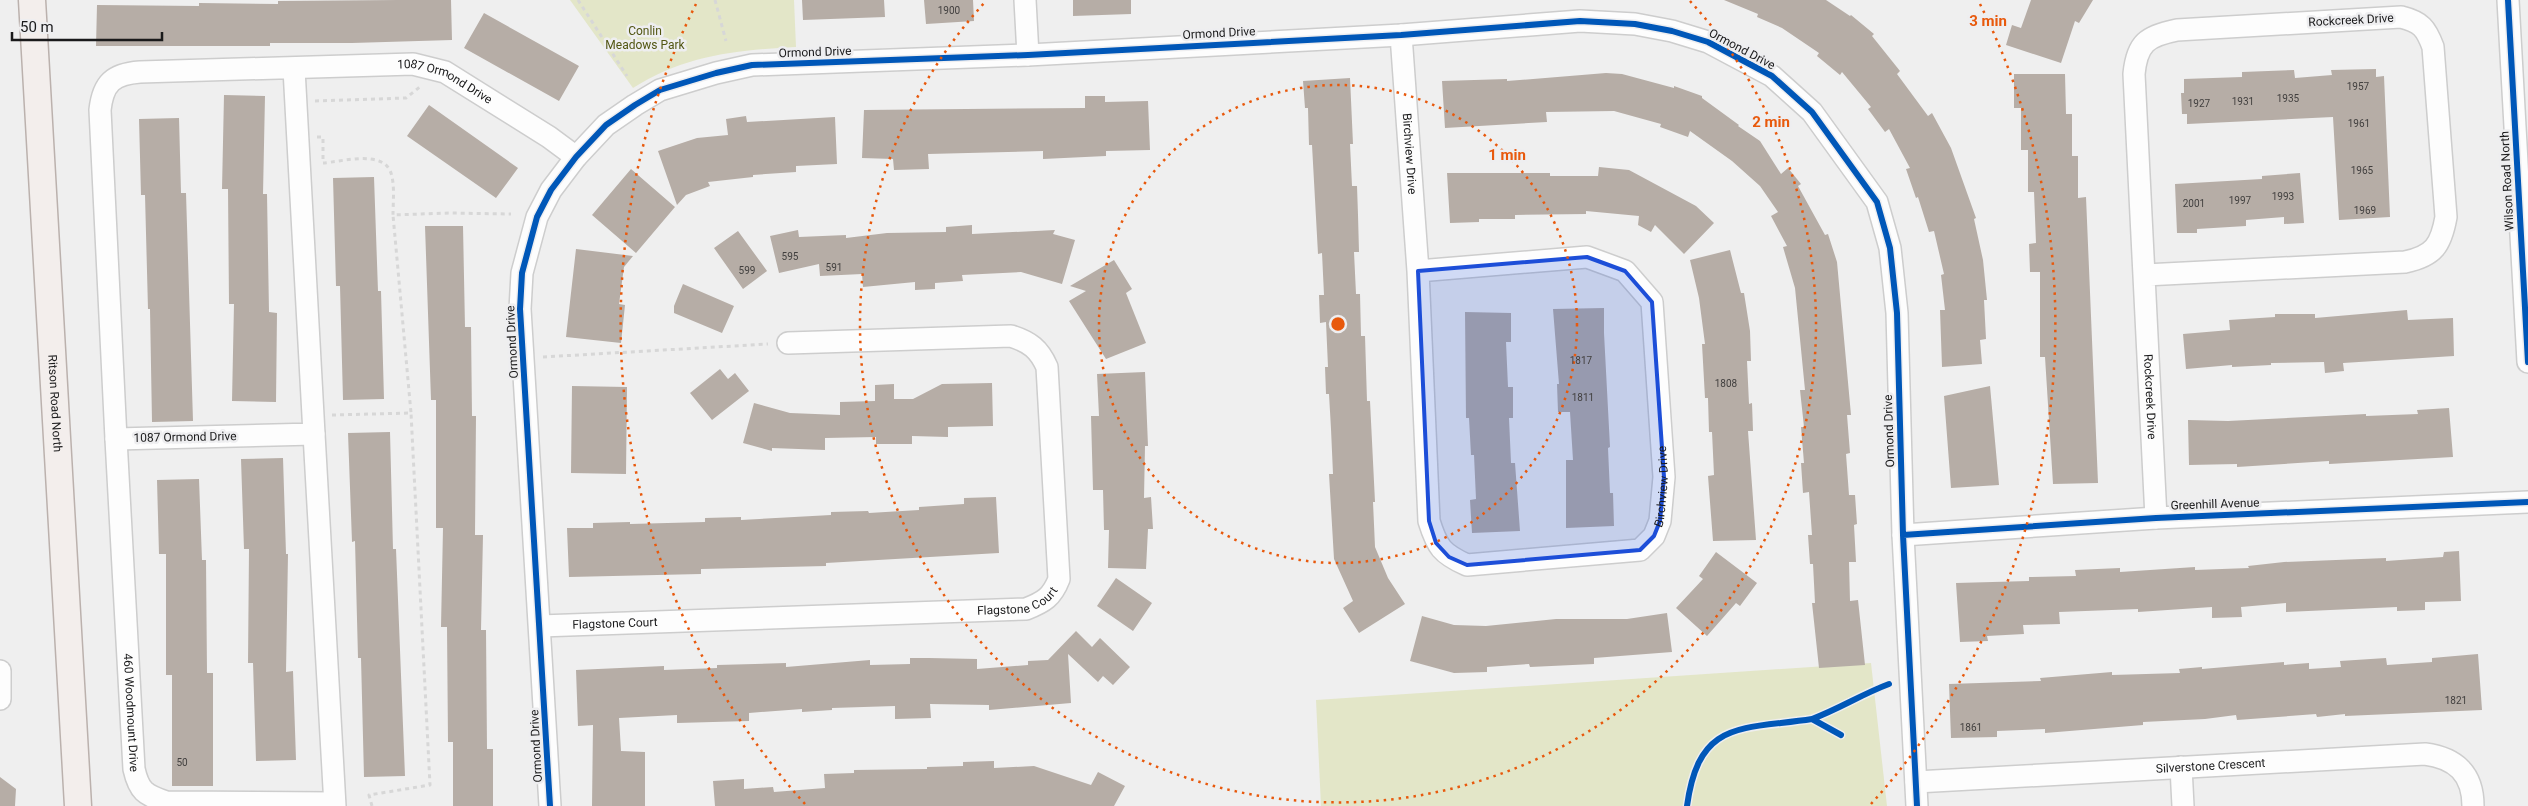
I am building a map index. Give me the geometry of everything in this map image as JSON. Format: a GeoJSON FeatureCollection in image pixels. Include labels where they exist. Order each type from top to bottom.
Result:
{"type":"FeatureCollection","features":[{"type":"Feature","properties":{"kind":"main road","name":"Ritson Road North"},"geometry":{"type":"LineString","coordinates":[[32,0],[78,806]]}},
{"type":"Feature","properties":{"kind":"street"},"geometry":{"type":"LineString","coordinates":[[1025,0],[1028,56]]}},
{"type":"Feature","properties":{"kind":"street","name":"Wilson Road North"},"geometry":{"type":"LineString","coordinates":[[2508,0],[2528,362]]}},
{"type":"Feature","properties":{"kind":"street","name":"Rockcreek Drive"},"geometry":{"type":"LineString","coordinates":[[2145,276],[2406,262],[2421,259],[2436,248],[2443,238],[2446,217],[2433,47],[2428,31],[2415,21],[2401,17],[2177,30],[2158,34],[2142,44],[2135,59],[2134,74],[2156,518]]}},
{"type":"Feature","properties":{"kind":"street","name":"Ormond Drive"},"geometry":{"type":"LineString","coordinates":[[550,806],[520,309],[522,273],[538,217],[551,190],[576,157],[606,125],[635,104],[660,90],[716,73],[752,66],[1028,56],[1401,34],[1580,21],[1635,24],[1672,31],[1708,42],[1772,76],[1812,112],[1877,202],[1890,248],[1896,313],[1903,535],[1917,806]]}},
{"type":"Feature","properties":{"kind":"street","name":"Birchview Drive"},"geometry":{"type":"LineString","coordinates":[[1401,34],[1418,271],[1429,521],[1436,543],[1449,557],[1467,565],[1640,550],[1654,536],[1660,521],[1664,477],[1652,302],[1625,271],[1587,257],[1418,271]]}},
{"type":"Feature","properties":{"kind":"street","name":"1087 Ormond Drive"},"geometry":{"type":"LineString","coordinates":[[314,425],[116,438],[100,110],[102,94],[111,81],[124,73],[413,64],[445,72],[549,136],[576,157]]}},
{"type":"Feature","properties":{"kind":"street"},"geometry":{"type":"LineString","coordinates":[[294,69],[314,425]]}},
{"type":"Feature","properties":{"kind":"street","name":"Flagstone Court"},"geometry":{"type":"LineString","coordinates":[[540,626],[1026,608],[1043,602],[1054,593],[1058,579],[1049,396],[1047,367],[1040,352],[1027,341],[1011,336],[788,343]]}},
{"type":"Feature","properties":{"kind":"street","name":"460 Woodmount Drive"},"geometry":{"type":"LineString","coordinates":[[116,438],[134,759],[138,785],[150,796],[166,802],[334,804],[314,425]]}},
{"type":"Feature","properties":{"kind":"street","name":"Greenhill Avenue"},"geometry":{"type":"LineString","coordinates":[[1903,535],[2156,518],[2528,502]]}},
{"type":"Feature","properties":{"kind":"street"},"geometry":{"type":"LineString","coordinates":[[0,671],[0,699]]}},
{"type":"Feature","properties":{"kind":"street","name":"Silverstone Crescent"},"geometry":{"type":"LineString","coordinates":[[1916,782],[2425,754],[2441,756],[2457,764],[2473,791],[2474,806]]}},
{"type":"Feature","properties":{"kind":"street"},"geometry":{"type":"LineString","coordinates":[[2181,767],[2183,806]]}},
{"type":"Feature","properties":{"kind":"path"},"geometry":{"type":"LineString","coordinates":[[578,0],[627,76]]}},
{"type":"Feature","properties":{"kind":"path"},"geometry":{"type":"LineString","coordinates":[[715,0],[726,41]]}},
{"type":"Feature","properties":{"kind":"path"},"geometry":{"type":"LineString","coordinates":[[313,101],[406,98],[414,94],[435,69]]}},
{"type":"Feature","properties":{"kind":"path"},"geometry":{"type":"LineString","coordinates":[[314,137],[323,137],[323,163],[380,160],[387,165],[391,174],[393,216],[411,413],[430,784],[369,795],[372,806]]}},
{"type":"Feature","properties":{"kind":"path"},"geometry":{"type":"LineString","coordinates":[[393,216],[449,213],[511,214]]}},
{"type":"Feature","properties":{"kind":"path"},"geometry":{"type":"LineString","coordinates":[[524,358],[788,343]]}},
{"type":"Feature","properties":{"kind":"path"},"geometry":{"type":"LineString","coordinates":[[314,425],[411,413]]}},
{"type":"Feature","properties":{"kind":"highlighted area"},"geometry":{"type":"Polygon","coordinates":[[[1587,257],[1625,271],[1652,302],[1664,477],[1660,521],[1654,536],[1640,550],[1467,565],[1449,557],[1436,543],[1429,521],[1418,271],[1587,257]]]}},
{"type":"Feature","properties":{"kind":"green space","name":"Conlin Meadows Park"},"geometry":{"type":"Polygon","coordinates":[[[570,0],[794,0],[796,47],[753,50],[692,61],[672,68],[633,88],[570,0]]]}},
{"type":"Feature","properties":{"kind":"green space"},"geometry":{"type":"Polygon","coordinates":[[[1871,663],[1887,806],[1321,806],[1316,700],[1871,663]]]}},
{"type":"Feature","properties":{"kind":"building"},"geometry":{"type":"Polygon","coordinates":[[[451,0],[452,40],[270,43],[270,46],[96,46],[97,5],[199,6],[199,3],[278,4],[278,1],[451,0]]]}},
{"type":"Feature","properties":{"kind":"building"},"geometry":{"type":"Polygon","coordinates":[[[802,0],[884,0],[885,17],[803,20],[802,0]]]}},
{"type":"Feature","properties":{"kind":"building"},"geometry":{"type":"Polygon","coordinates":[[[924,0],[973,0],[974,21],[926,24],[924,0]]]}},
{"type":"Feature","properties":{"kind":"building"},"geometry":{"type":"Polygon","coordinates":[[[1073,0],[1131,0],[1131,14],[1073,16],[1073,0]]]}},
{"type":"Feature","properties":{"kind":"building"},"geometry":{"type":"Polygon","coordinates":[[[1724,0],[1826,0],[1851,15],[1874,34],[1872,36],[1900,71],[1897,74],[1928,116],[1932,113],[1951,148],[1976,218],[1974,219],[1983,260],[1987,300],[1984,300],[1986,339],[1980,340],[1982,364],[1942,367],[1940,310],[1945,310],[1941,275],[1944,274],[1934,231],[1929,232],[1918,197],[1916,198],[1906,169],[1910,168],[1889,129],[1885,132],[1868,109],[1871,107],[1842,72],[1840,75],[1817,56],[1819,53],[1782,28],[1757,17],[1758,14],[1724,0]]]}},
{"type":"Feature","properties":{"kind":"building"},"geometry":{"type":"Polygon","coordinates":[[[2031,0],[2093,0],[2079,23],[2075,21],[2061,63],[2006,45],[2012,25],[2021,28],[2031,0]]]}},
{"type":"Feature","properties":{"kind":"building"},"geometry":{"type":"Polygon","coordinates":[[[484,13],[579,66],[559,101],[464,48],[484,13]]]}},
{"type":"Feature","properties":{"kind":"building"},"geometry":{"type":"Polygon","coordinates":[[[2376,69],[2376,77],[2384,76],[2390,217],[2339,220],[2333,117],[2187,124],[2187,114],[2182,114],[2181,93],[2184,93],[2184,79],[2242,77],[2242,72],[2294,70],[2295,78],[2332,75],[2331,70],[2376,69]]]}},
{"type":"Feature","properties":{"kind":"building"},"geometry":{"type":"Polygon","coordinates":[[[1606,73],[1622,74],[1674,88],[1674,86],[1702,96],[1702,98],[1738,126],[1760,141],[1781,174],[1788,168],[1801,184],[1798,186],[1825,235],[1828,234],[1837,262],[1851,415],[1847,415],[1850,453],[1846,454],[1849,495],[1855,495],[1857,524],[1854,525],[1856,562],[1849,562],[1850,601],[1858,600],[1865,665],[1819,668],[1812,603],[1815,603],[1813,564],[1810,564],[1808,535],[1812,535],[1809,492],[1803,493],[1801,463],[1804,463],[1801,427],[1804,427],[1800,390],[1805,390],[1795,288],[1783,247],[1787,246],[1771,216],[1778,212],[1760,186],[1732,161],[1690,131],[1688,137],[1660,127],[1661,124],[1614,111],[1546,112],[1547,122],[1445,128],[1442,81],[1507,79],[1507,81],[1606,73]]]}},
{"type":"Feature","properties":{"kind":"building"},"geometry":{"type":"Polygon","coordinates":[[[2014,74],[2065,74],[2066,114],[2072,114],[2072,156],[2078,156],[2078,198],[2086,197],[2098,483],[2053,484],[2045,357],[2040,357],[2040,272],[2030,272],[2029,244],[2036,243],[2034,192],[2028,192],[2028,150],[2021,150],[2021,108],[2014,108],[2014,74]]]}},
{"type":"Feature","properties":{"kind":"building"},"geometry":{"type":"Polygon","coordinates":[[[1350,78],[1353,144],[1350,144],[1352,186],[1357,186],[1358,215],[1359,252],[1354,252],[1356,294],[1360,294],[1361,336],[1365,336],[1367,401],[1370,401],[1375,502],[1373,502],[1375,547],[1388,578],[1405,604],[1359,633],[1343,608],[1353,601],[1334,559],[1329,474],[1333,474],[1331,429],[1329,394],[1326,394],[1325,367],[1328,367],[1326,322],[1320,323],[1319,295],[1324,295],[1322,253],[1318,254],[1312,145],[1309,145],[1308,108],[1305,108],[1303,81],[1350,78]]]}},
{"type":"Feature","properties":{"kind":"building"},"geometry":{"type":"Polygon","coordinates":[[[224,95],[265,96],[263,194],[267,194],[269,312],[277,313],[276,402],[232,401],[234,304],[229,304],[228,189],[222,189],[224,95]]]}},
{"type":"Feature","properties":{"kind":"building"},"geometry":{"type":"Polygon","coordinates":[[[1085,96],[1105,96],[1105,102],[1148,101],[1150,150],[1106,151],[1106,156],[1043,159],[1043,151],[928,154],[929,169],[894,170],[893,159],[862,158],[864,110],[1085,108],[1085,96]]]}},
{"type":"Feature","properties":{"kind":"building"},"geometry":{"type":"Polygon","coordinates":[[[429,105],[518,168],[496,198],[407,136],[429,105]]]}},
{"type":"Feature","properties":{"kind":"building"},"geometry":{"type":"Polygon","coordinates":[[[746,116],[747,122],[835,117],[837,164],[796,166],[796,172],[753,175],[753,177],[708,182],[710,186],[686,195],[677,205],[658,151],[697,138],[728,135],[726,119],[746,116]]]}},
{"type":"Feature","properties":{"kind":"building"},"geometry":{"type":"Polygon","coordinates":[[[179,118],[181,193],[186,193],[193,421],[152,422],[150,309],[148,309],[145,195],[141,195],[139,119],[179,118]]]}},
{"type":"Feature","properties":{"kind":"building"},"geometry":{"type":"Polygon","coordinates":[[[1599,167],[1629,170],[1696,206],[1714,223],[1684,254],[1655,225],[1651,232],[1638,225],[1639,216],[1586,211],[1586,214],[1515,215],[1515,219],[1479,219],[1479,222],[1450,223],[1447,173],[1550,173],[1550,176],[1598,176],[1599,167]]]}},
{"type":"Feature","properties":{"kind":"building"},"geometry":{"type":"Polygon","coordinates":[[[631,169],[675,207],[636,253],[592,215],[631,169]]]}},
{"type":"Feature","properties":{"kind":"building"},"geometry":{"type":"Polygon","coordinates":[[[2300,173],[2304,223],[2284,224],[2284,217],[2246,220],[2246,226],[2197,229],[2197,233],[2177,233],[2175,184],[2262,179],[2262,176],[2300,173]]]}},
{"type":"Feature","properties":{"kind":"building"},"geometry":{"type":"Polygon","coordinates":[[[374,177],[378,291],[381,291],[384,399],[343,400],[340,286],[336,286],[333,178],[374,177]]]}},
{"type":"Feature","properties":{"kind":"building"},"geometry":{"type":"Polygon","coordinates":[[[972,225],[972,234],[1055,230],[1053,234],[1075,240],[1062,284],[1021,272],[962,275],[963,281],[935,283],[935,289],[915,290],[915,282],[863,287],[862,274],[820,276],[819,264],[779,273],[770,236],[798,230],[799,237],[846,235],[846,238],[887,233],[946,232],[946,227],[972,225]]]}},
{"type":"Feature","properties":{"kind":"building"},"geometry":{"type":"Polygon","coordinates":[[[425,226],[463,226],[465,327],[471,327],[472,416],[476,416],[475,535],[483,535],[481,630],[486,630],[487,749],[493,749],[493,806],[453,806],[453,742],[448,742],[447,627],[441,627],[443,528],[436,528],[436,400],[431,400],[425,226]]]}},
{"type":"Feature","properties":{"kind":"building"},"geometry":{"type":"Polygon","coordinates":[[[738,231],[767,271],[743,289],[714,248],[738,231]]]}},
{"type":"Feature","properties":{"kind":"building"},"geometry":{"type":"Polygon","coordinates":[[[576,249],[633,256],[624,267],[619,304],[625,305],[621,343],[566,337],[576,249]]]}},
{"type":"Feature","properties":{"kind":"building"},"geometry":{"type":"Polygon","coordinates":[[[1730,250],[1741,293],[1744,293],[1750,331],[1751,361],[1747,361],[1749,404],[1752,403],[1753,431],[1748,431],[1756,540],[1713,541],[1708,476],[1714,475],[1712,432],[1709,432],[1708,398],[1705,398],[1702,344],[1705,344],[1699,298],[1690,260],[1730,250]]]}},
{"type":"Feature","properties":{"kind":"building"},"geometry":{"type":"Polygon","coordinates":[[[1114,260],[1132,289],[1126,293],[1146,343],[1106,359],[1069,301],[1086,291],[1070,286],[1114,260]]]}},
{"type":"Feature","properties":{"kind":"building"},"geometry":{"type":"Polygon","coordinates":[[[683,284],[734,306],[722,333],[674,313],[674,306],[683,284]]]}},
{"type":"Feature","properties":{"kind":"building"},"geometry":{"type":"Polygon","coordinates":[[[1604,308],[1610,493],[1613,493],[1614,526],[1566,528],[1566,460],[1573,460],[1570,412],[1558,412],[1557,384],[1559,384],[1553,309],[1604,308]]]}},
{"type":"Feature","properties":{"kind":"building"},"geometry":{"type":"Polygon","coordinates":[[[2407,310],[2408,320],[2453,318],[2454,356],[2343,363],[2344,371],[2325,373],[2324,362],[2271,363],[2271,365],[2232,367],[2232,365],[2186,369],[2183,334],[2230,330],[2229,320],[2275,317],[2275,314],[2315,314],[2315,318],[2407,310]]]}},
{"type":"Feature","properties":{"kind":"building"},"geometry":{"type":"Polygon","coordinates":[[[1465,312],[1511,313],[1511,342],[1506,342],[1508,387],[1513,387],[1513,418],[1509,418],[1511,463],[1515,463],[1520,531],[1472,533],[1470,500],[1476,499],[1474,455],[1471,455],[1469,418],[1466,418],[1465,312]]]}},
{"type":"Feature","properties":{"kind":"building"},"geometry":{"type":"Polygon","coordinates":[[[720,369],[728,379],[735,373],[749,391],[712,420],[690,393],[720,369]]]}},
{"type":"Feature","properties":{"kind":"building"},"geometry":{"type":"Polygon","coordinates":[[[1145,372],[1148,446],[1145,446],[1144,498],[1151,497],[1153,529],[1148,529],[1146,569],[1108,568],[1109,530],[1104,530],[1103,490],[1093,490],[1091,416],[1099,416],[1097,374],[1145,372]]]}},
{"type":"Feature","properties":{"kind":"building"},"geometry":{"type":"Polygon","coordinates":[[[992,383],[993,426],[948,427],[948,437],[912,436],[912,444],[876,444],[876,437],[825,438],[825,450],[772,448],[772,451],[743,443],[754,403],[790,413],[840,415],[840,402],[875,401],[875,385],[894,384],[894,399],[913,399],[942,384],[992,383]]]}},
{"type":"Feature","properties":{"kind":"building"},"geometry":{"type":"Polygon","coordinates":[[[572,386],[627,387],[626,474],[571,473],[572,386]]]}},
{"type":"Feature","properties":{"kind":"building"},"geometry":{"type":"Polygon","coordinates":[[[1990,386],[1999,485],[1951,488],[1944,396],[1990,386]]]}},
{"type":"Feature","properties":{"kind":"building"},"geometry":{"type":"Polygon","coordinates":[[[2449,408],[2453,457],[2329,464],[2329,461],[2237,467],[2237,464],[2189,465],[2188,420],[2228,421],[2366,414],[2366,416],[2418,414],[2417,410],[2449,408]]]}},
{"type":"Feature","properties":{"kind":"building"},"geometry":{"type":"Polygon","coordinates":[[[390,432],[393,549],[396,549],[405,776],[364,777],[361,658],[358,658],[355,541],[352,542],[348,433],[390,432]]]}},
{"type":"Feature","properties":{"kind":"building"},"geometry":{"type":"Polygon","coordinates":[[[283,458],[286,554],[288,554],[286,672],[293,671],[296,760],[256,761],[253,663],[248,663],[249,549],[244,549],[241,459],[283,458]]]}},
{"type":"Feature","properties":{"kind":"building"},"geometry":{"type":"Polygon","coordinates":[[[199,479],[202,560],[206,560],[207,673],[213,673],[213,786],[172,786],[172,675],[166,675],[166,554],[159,554],[157,480],[199,479]]]}},
{"type":"Feature","properties":{"kind":"building"},"geometry":{"type":"Polygon","coordinates":[[[996,497],[999,553],[826,563],[826,566],[701,569],[701,574],[569,577],[567,528],[593,528],[593,523],[705,522],[705,518],[741,517],[741,520],[831,515],[831,512],[868,511],[869,513],[919,510],[919,507],[964,504],[964,498],[996,497]]]}},
{"type":"Feature","properties":{"kind":"building"},"geometry":{"type":"Polygon","coordinates":[[[2459,551],[2461,601],[2425,602],[2425,610],[2397,611],[2397,607],[2286,612],[2286,603],[2241,607],[2242,617],[2212,618],[2212,607],[2138,612],[2138,609],[2059,612],[2060,624],[2023,625],[2024,634],[1987,636],[1988,641],[1960,642],[1956,583],[2029,581],[2029,577],[2076,576],[2075,570],[2120,568],[2120,572],[2195,567],[2195,570],[2249,568],[2248,566],[2284,562],[2386,558],[2386,561],[2443,557],[2444,552],[2459,551]]]}},
{"type":"Feature","properties":{"kind":"building"},"geometry":{"type":"Polygon","coordinates":[[[1716,552],[1757,583],[1740,606],[1736,603],[1707,636],[1676,608],[1703,579],[1699,576],[1716,552]]]}},
{"type":"Feature","properties":{"kind":"building"},"geometry":{"type":"Polygon","coordinates":[[[1116,578],[1152,603],[1133,631],[1097,606],[1116,578]]]}},
{"type":"Feature","properties":{"kind":"building"},"geometry":{"type":"Polygon","coordinates":[[[1667,613],[1672,652],[1594,658],[1594,664],[1530,667],[1529,664],[1487,667],[1487,672],[1454,673],[1410,661],[1422,616],[1454,625],[1486,626],[1556,619],[1627,619],[1667,613]]]}},
{"type":"Feature","properties":{"kind":"building"},"geometry":{"type":"Polygon","coordinates":[[[1076,631],[1092,647],[1100,638],[1130,667],[1113,685],[1103,676],[1098,682],[1068,654],[1071,703],[989,710],[989,705],[930,704],[931,718],[895,719],[895,706],[832,708],[832,710],[802,712],[802,709],[749,713],[749,721],[677,723],[677,715],[619,718],[621,751],[645,752],[645,806],[592,806],[593,725],[578,726],[576,670],[664,666],[664,670],[717,668],[717,665],[786,663],[786,667],[870,660],[870,665],[910,664],[910,658],[977,659],[977,669],[1028,665],[1028,661],[1048,660],[1076,631]]]}},
{"type":"Feature","properties":{"kind":"building"},"geometry":{"type":"Polygon","coordinates":[[[2478,654],[2482,710],[2345,716],[2345,714],[2317,717],[2316,714],[2237,720],[2236,715],[2205,719],[2143,722],[2143,725],[2045,733],[2045,729],[1997,731],[1997,737],[1951,738],[1949,684],[2041,681],[2040,678],[2112,672],[2112,675],[2180,673],[2179,669],[2202,667],[2202,669],[2284,662],[2284,665],[2309,663],[2309,669],[2341,667],[2340,661],[2386,658],[2387,665],[2432,662],[2432,658],[2478,654]]]}},
{"type":"Feature","properties":{"kind":"building"},"geometry":{"type":"Polygon","coordinates":[[[994,761],[994,768],[1034,766],[1091,785],[1098,772],[1125,786],[1114,806],[715,806],[713,781],[744,779],[744,789],[773,787],[774,792],[825,788],[824,774],[854,773],[854,770],[927,769],[927,767],[963,766],[963,762],[994,761]]]}},
{"type":"Feature","properties":{"kind":"building"},"geometry":{"type":"Polygon","coordinates":[[[0,777],[16,789],[15,806],[0,806],[0,777]]]}},
{"type":"Feature","properties":{"kind":"cycle path"},"geometry":{"type":"LineString","coordinates":[[2508,0],[2528,362]]}},
{"type":"Feature","properties":{"kind":"cycle path"},"geometry":{"type":"LineString","coordinates":[[550,806],[520,309],[522,273],[537,217],[551,190],[576,157],[606,125],[660,90],[716,73],[752,65],[1028,55],[1401,35],[1580,21],[1635,24],[1672,31],[1708,42],[1772,76],[1812,112],[1877,202],[1890,248],[1897,313],[1903,535],[1917,806]]}},
{"type":"Feature","properties":{"kind":"cycle path"},"geometry":{"type":"LineString","coordinates":[[1903,535],[2156,518],[2528,502]]}},
{"type":"Feature","properties":{"kind":"cycle path"},"geometry":{"type":"LineString","coordinates":[[1841,735],[1812,719],[1889,684]]}},
{"type":"Feature","properties":{"kind":"cycle path"},"geometry":{"type":"LineString","coordinates":[[1687,806],[1693,778],[1702,757],[1713,743],[1727,734],[1744,728],[1812,719]]}}]}
